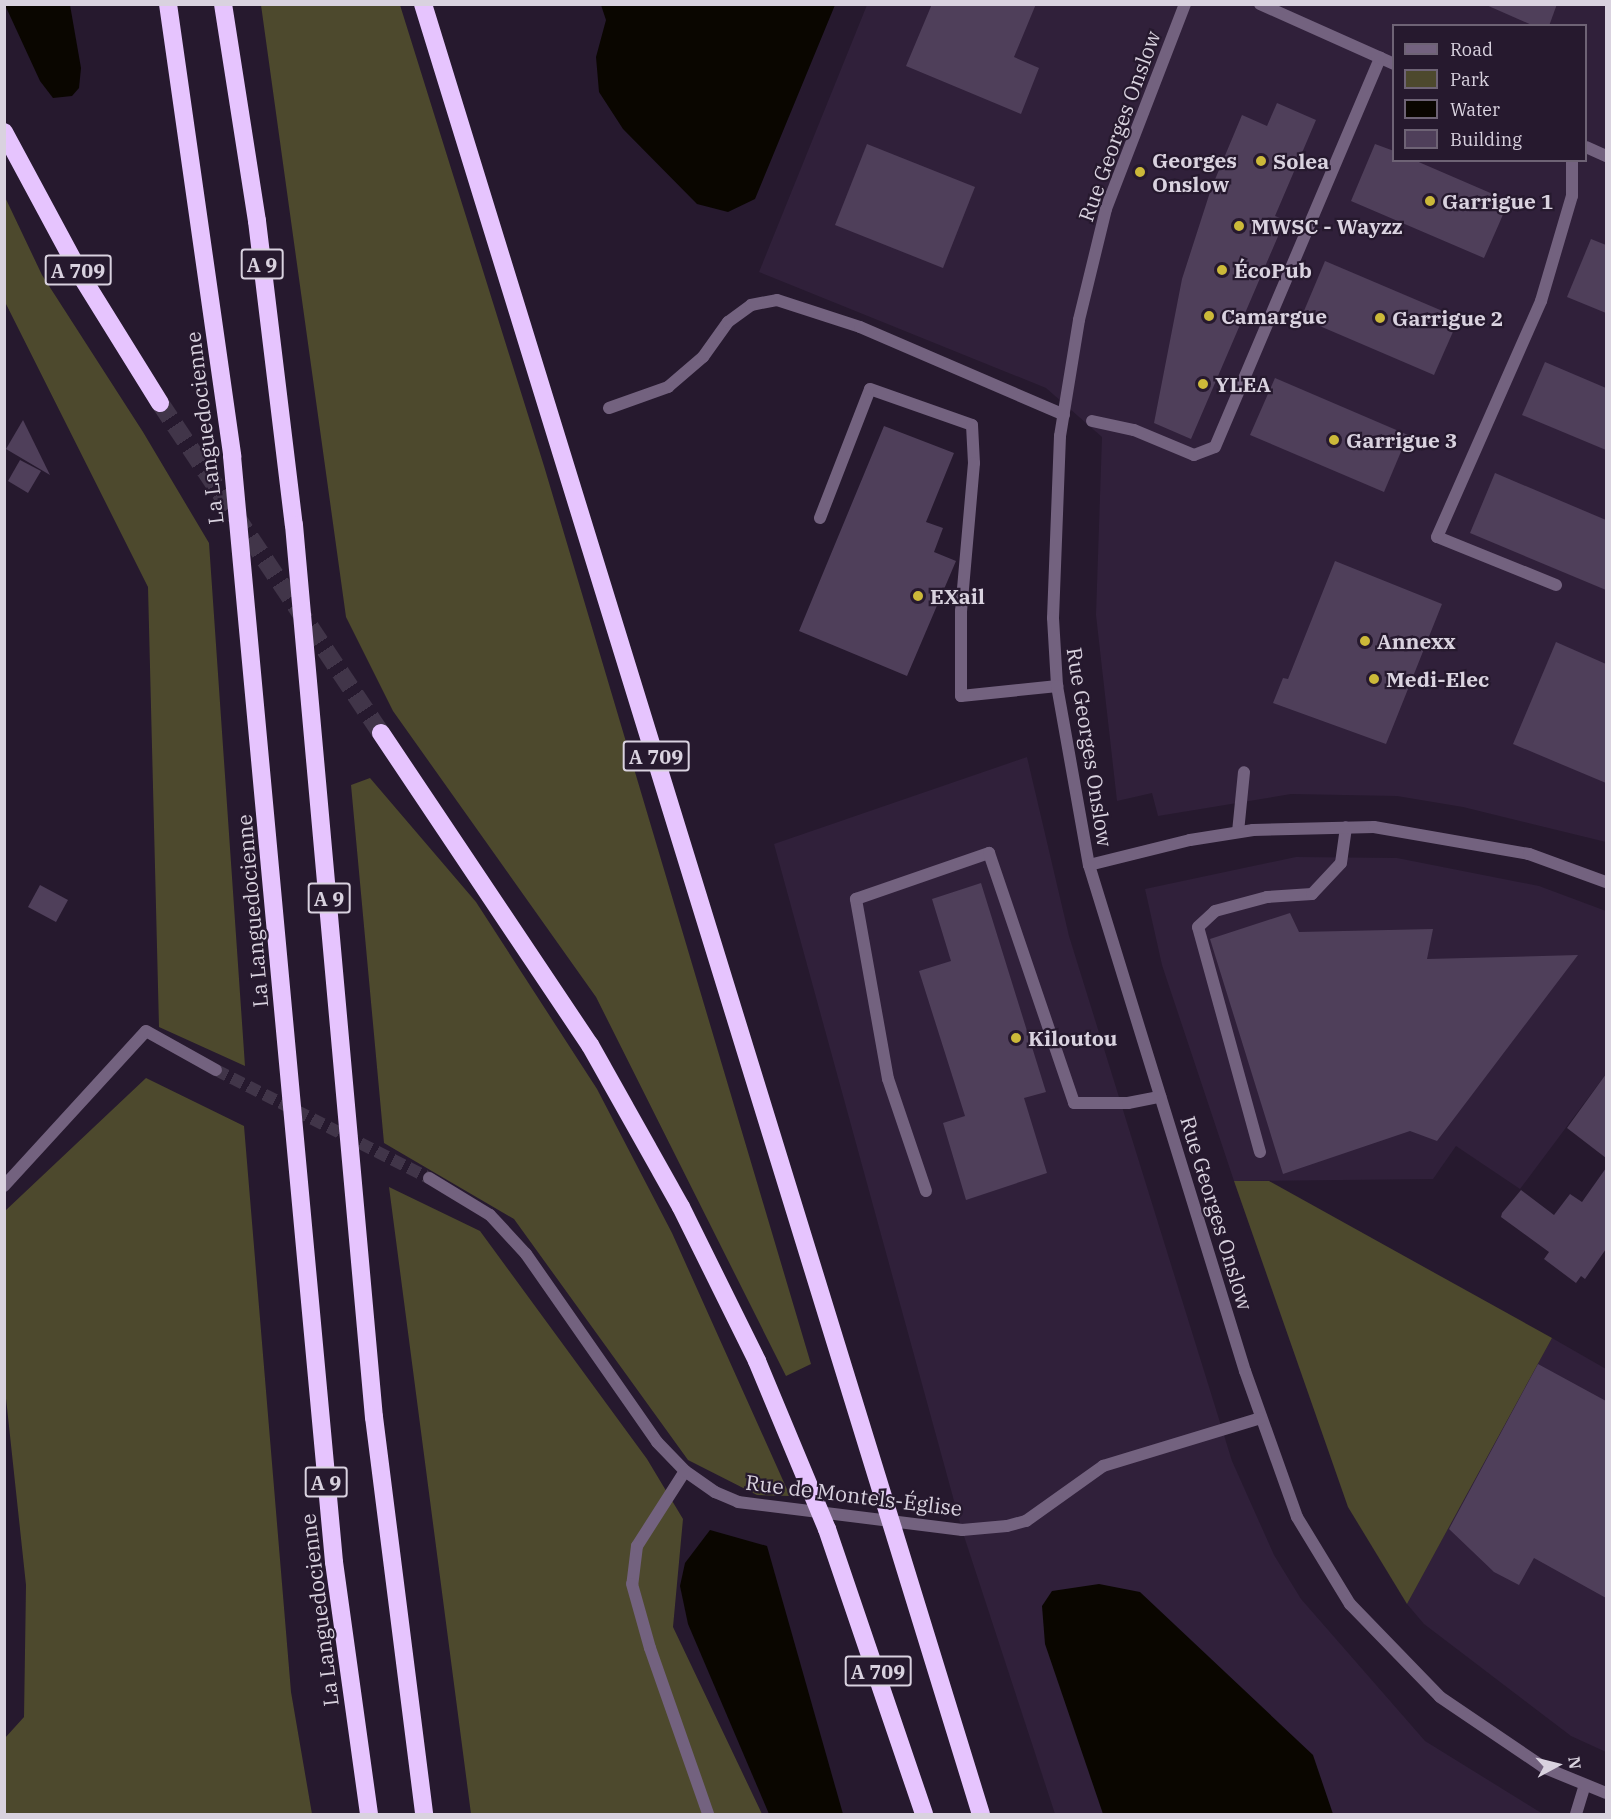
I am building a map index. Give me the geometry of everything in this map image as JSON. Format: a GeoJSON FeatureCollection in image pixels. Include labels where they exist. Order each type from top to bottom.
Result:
{"type":"FeatureCollection","features":[{"type":"Feature","properties":{"kind":"highway","name":"La Languedocienne"},"geometry":{"type":"LineString","coordinates":[[168,4],[232,456],[334,1562],[369,1815]]}},
{"type":"Feature","properties":{"kind":"highway","name":"A 9"},"geometry":{"type":"LineString","coordinates":[[223,4],[256,221],[294,525],[375,1428],[424,1815]]}},
{"type":"Feature","properties":{"kind":"highway","name":"A 709"},"geometry":{"type":"LineString","coordinates":[[423,4],[981,1815]]}},
{"type":"Feature","properties":{"kind":"highway","name":"A 709"},"geometry":{"type":"LineString","coordinates":[[4,132],[83,279],[160,403]]}},
{"type":"Feature","properties":{"kind":"highway","name":"A 709"},"geometry":{"type":"LineString","coordinates":[[381,733],[536,960],[644,1138],[757,1361],[814,1496],[868,1639],[924,1815]]}},
{"type":"Feature","properties":{"kind":"street","name":"Rue Georges Onslow"},"geometry":{"type":"LineString","coordinates":[[1185,4],[1106,209],[1079,320],[1064,415],[1053,618],[1057,686],[1089,865],[1261,1418]]}},
{"type":"Feature","properties":{"kind":"street"},"geometry":{"type":"LineString","coordinates":[[1260,4],[1392,63]]}},
{"type":"Feature","properties":{"kind":"street"},"geometry":{"type":"LineString","coordinates":[[1092,421],[1134,430],[1194,455],[1215,447],[1380,58]]}},
{"type":"Feature","properties":{"kind":"street"},"geometry":{"type":"LineString","coordinates":[[1587,147],[1606,156]]}},
{"type":"Feature","properties":{"kind":"street"},"geometry":{"type":"LineString","coordinates":[[1556,585],[1437,537],[1541,301],[1572,196],[1572,162]]}},
{"type":"Feature","properties":{"kind":"street"},"geometry":{"type":"LineString","coordinates":[[609,408],[668,387],[703,357],[728,322],[751,305],[777,300],[860,327],[1064,415]]}},
{"type":"Feature","properties":{"kind":"street"},"geometry":{"type":"LineString","coordinates":[[820,518],[870,389],[972,425],[974,463],[962,611],[961,696],[1057,686]]}},
{"type":"Feature","properties":{"kind":"street"},"geometry":{"type":"LineString","coordinates":[[1238,832],[1244,772]]}},
{"type":"Feature","properties":{"kind":"street"},"geometry":{"type":"LineString","coordinates":[[1260,1152],[1198,927],[1215,911],[1267,897],[1312,894],[1341,863],[1346,827]]}},
{"type":"Feature","properties":{"kind":"street"},"geometry":{"type":"LineString","coordinates":[[1089,865],[1238,832],[1374,827],[1529,854],[1606,882]]}},
{"type":"Feature","properties":{"kind":"street"},"geometry":{"type":"LineString","coordinates":[[926,1191],[888,1078],[856,899],[989,853],[1074,1103],[1128,1103],[1160,1096]]}},
{"type":"Feature","properties":{"kind":"street"},"geometry":{"type":"LineString","coordinates":[[4,1186],[146,1031],[216,1070]]}},
{"type":"Feature","properties":{"kind":"street","name":"Rue de Montels-Église"},"geometry":{"type":"LineString","coordinates":[[429,1178],[490,1215],[526,1254],[657,1442],[685,1471],[715,1492],[738,1502],[962,1530],[1026,1521],[1103,1466],[1261,1418]]}},
{"type":"Feature","properties":{"kind":"street"},"geometry":{"type":"LineString","coordinates":[[1261,1418],[1297,1517],[1350,1605],[1440,1697],[1545,1768],[1606,1793]]}},
{"type":"Feature","properties":{"kind":"street"},"geometry":{"type":"LineString","coordinates":[[685,1471],[638,1546],[632,1584],[650,1648],[708,1815]]}},
{"type":"Feature","properties":{"kind":"street"},"geometry":{"type":"LineString","coordinates":[[1576,1815],[1585,1785]]}},
{"type":"Feature","properties":{"kind":"shaded area"},"geometry":{"type":"Polygon","coordinates":[[[867,5],[1606,5],[1606,842],[1463,807],[1397,796],[1291,794],[1158,816],[1152,793],[1117,801],[1096,615],[1102,437],[1046,388],[759,272],[867,5]]]}},
{"type":"Feature","properties":{"kind":"shaded area"},"geometry":{"type":"Polygon","coordinates":[[[1027,757],[1069,936],[1232,1461],[1274,1555],[1301,1599],[1425,1741],[1543,1814],[1055,1814],[962,1530],[774,844],[1027,757]]]}},
{"type":"Feature","properties":{"kind":"shaded area"},"geometry":{"type":"Polygon","coordinates":[[[1296,857],[1397,858],[1539,886],[1606,911],[1606,1074],[1520,1189],[1456,1146],[1433,1179],[1234,1181],[1162,965],[1145,889],[1296,857]]]}},
{"type":"Feature","properties":{"kind":"shaded area"},"geometry":{"type":"Polygon","coordinates":[[[1552,1338],[1606,1369],[1606,1752],[1571,1736],[1424,1624],[1407,1604],[1552,1338]]]}},
{"type":"Feature","properties":{"kind":"green space"},"geometry":{"type":"Polygon","coordinates":[[[261,5],[400,5],[544,466],[811,1364],[786,1376],[596,997],[393,711],[346,617],[261,5]]]}},
{"type":"Feature","properties":{"kind":"green space"},"geometry":{"type":"Polygon","coordinates":[[[4,195],[42,275],[143,432],[209,543],[245,1066],[159,1027],[148,587],[5,302],[4,195]]]}},
{"type":"Feature","properties":{"kind":"green space"},"geometry":{"type":"Polygon","coordinates":[[[370,778],[476,902],[597,1089],[672,1233],[790,1496],[757,1495],[688,1460],[514,1219],[384,1143],[351,785],[370,778]]]}},
{"type":"Feature","properties":{"kind":"green space"},"geometry":{"type":"Polygon","coordinates":[[[146,1078],[244,1126],[291,1692],[312,1814],[5,1814],[5,1738],[24,1717],[26,1585],[5,1389],[5,1211],[146,1078]]]}},
{"type":"Feature","properties":{"kind":"green space"},"geometry":{"type":"Polygon","coordinates":[[[1234,1181],[1269,1181],[1552,1338],[1407,1604],[1348,1507],[1234,1181]]]}},
{"type":"Feature","properties":{"kind":"green space"},"geometry":{"type":"Polygon","coordinates":[[[389,1187],[480,1231],[647,1459],[683,1519],[673,1627],[762,1814],[471,1814],[389,1187]]]}},
{"type":"Feature","properties":{"kind":"water"},"geometry":{"type":"Polygon","coordinates":[[[5,5],[70,5],[81,68],[79,88],[72,96],[53,98],[40,81],[5,5]]]}},
{"type":"Feature","properties":{"kind":"water"},"geometry":{"type":"Polygon","coordinates":[[[601,5],[835,5],[755,199],[728,212],[697,204],[623,129],[599,92],[596,57],[606,20],[601,5]]]}},
{"type":"Feature","properties":{"kind":"water"},"geometry":{"type":"Polygon","coordinates":[[[710,1530],[767,1546],[843,1814],[769,1814],[688,1624],[680,1586],[685,1563],[710,1530]]]}},
{"type":"Feature","properties":{"kind":"water"},"geometry":{"type":"Polygon","coordinates":[[[1099,1584],[1140,1592],[1313,1755],[1333,1814],[1103,1814],[1045,1644],[1042,1606],[1052,1591],[1099,1584]]]}},
{"type":"Feature","properties":{"kind":"building"},"geometry":{"type":"Polygon","coordinates":[[[932,4],[1036,4],[1014,57],[1039,68],[1021,114],[906,66],[932,4]]]}},
{"type":"Feature","properties":{"kind":"building"},"geometry":{"type":"Polygon","coordinates":[[[1484,4],[1557,4],[1550,24],[1529,24],[1484,4]]]}},
{"type":"Feature","properties":{"kind":"building","name":"Camargue"},"geometry":{"type":"Polygon","coordinates":[[[1277,103],[1316,120],[1275,216],[1285,220],[1191,439],[1154,423],[1182,279],[1211,189],[1242,115],[1267,126],[1277,103]]]}},
{"type":"Feature","properties":{"kind":"building"},"geometry":{"type":"Polygon","coordinates":[[[867,144],[975,187],[943,268],[835,225],[867,144]]]}},
{"type":"Feature","properties":{"kind":"building","name":"Garrigue 1"},"geometry":{"type":"Polygon","coordinates":[[[1375,144],[1392,150],[1392,162],[1419,162],[1509,201],[1484,258],[1351,201],[1375,144]]]}},
{"type":"Feature","properties":{"kind":"building"},"geometry":{"type":"Polygon","coordinates":[[[1591,239],[1606,245],[1606,313],[1567,297],[1591,239]]]}},
{"type":"Feature","properties":{"kind":"building","name":"Garrigue 2"},"geometry":{"type":"Polygon","coordinates":[[[1325,261],[1459,318],[1434,375],[1301,318],[1325,261]]]}},
{"type":"Feature","properties":{"kind":"building"},"geometry":{"type":"Polygon","coordinates":[[[1545,362],[1606,388],[1606,450],[1522,415],[1545,362]]]}},
{"type":"Feature","properties":{"kind":"building","name":"Garrigue 3"},"geometry":{"type":"Polygon","coordinates":[[[1275,378],[1408,435],[1384,492],[1250,435],[1275,378]]]}},
{"type":"Feature","properties":{"kind":"building"},"geometry":{"type":"Polygon","coordinates":[[[23,420],[50,475],[6,449],[23,420]]]}},
{"type":"Feature","properties":{"kind":"building"},"geometry":{"type":"Polygon","coordinates":[[[884,426],[954,453],[926,522],[943,528],[934,552],[956,561],[907,676],[799,631],[884,426]]]}},
{"type":"Feature","properties":{"kind":"building"},"geometry":{"type":"Polygon","coordinates":[[[20,460],[41,471],[28,493],[8,481],[20,460]]]}},
{"type":"Feature","properties":{"kind":"building"},"geometry":{"type":"Polygon","coordinates":[[[1495,473],[1606,520],[1606,590],[1470,533],[1495,473]]]}},
{"type":"Feature","properties":{"kind":"building","name":"Annexx"},"geometry":{"type":"Polygon","coordinates":[[[1335,561],[1442,604],[1386,744],[1273,703],[1283,678],[1288,679],[1335,561]]]}},
{"type":"Feature","properties":{"kind":"building"},"geometry":{"type":"Polygon","coordinates":[[[1556,642],[1606,664],[1606,783],[1513,744],[1556,642]]]}},
{"type":"Feature","properties":{"kind":"building"},"geometry":{"type":"Polygon","coordinates":[[[981,883],[1046,1092],[1024,1098],[1047,1173],[966,1200],[943,1123],[965,1116],[919,971],[951,961],[932,899],[981,883]]]}},
{"type":"Feature","properties":{"kind":"building"},"geometry":{"type":"Polygon","coordinates":[[[40,885],[68,900],[56,922],[28,907],[40,885]]]}},
{"type":"Feature","properties":{"kind":"building"},"geometry":{"type":"Polygon","coordinates":[[[1290,913],[1299,932],[1433,929],[1427,959],[1578,955],[1437,1141],[1410,1131],[1283,1174],[1210,939],[1290,913]]]}},
{"type":"Feature","properties":{"kind":"building"},"geometry":{"type":"Polygon","coordinates":[[[1606,1074],[1606,1158],[1567,1128],[1606,1074]]]}},
{"type":"Feature","properties":{"kind":"building"},"geometry":{"type":"Polygon","coordinates":[[[1606,1168],[1606,1249],[1585,1279],[1581,1276],[1576,1283],[1544,1259],[1549,1252],[1501,1217],[1502,1213],[1521,1190],[1554,1215],[1570,1194],[1582,1202],[1606,1168]]]}},
{"type":"Feature","properties":{"kind":"building"},"geometry":{"type":"Polygon","coordinates":[[[1538,1364],[1606,1401],[1606,1598],[1534,1558],[1519,1585],[1494,1572],[1449,1529],[1538,1364]]]}},
{"type":"Feature","properties":{"kind":"tunnel"},"geometry":{"type":"LineString","coordinates":[[160,403],[381,733]]}},
{"type":"Feature","properties":{"kind":"tunnel"},"geometry":{"type":"LineString","coordinates":[[216,1070],[429,1178]]}},
{"type":"Feature","properties":{"kind":"place","name":"Solea"},"geometry":{"type":"Point","coordinates":[1261,161]}},
{"type":"Feature","properties":{"kind":"place","name":"Georges Onslow"},"geometry":{"type":"Point","coordinates":[1140,172]}},
{"type":"Feature","properties":{"kind":"place","name":"Garrigue 1"},"geometry":{"type":"Point","coordinates":[1430,201]}},
{"type":"Feature","properties":{"kind":"place","name":"MWSC - Wayzz"},"geometry":{"type":"Point","coordinates":[1239,226]}},
{"type":"Feature","properties":{"kind":"place","name":"ÉcoPub"},"geometry":{"type":"Point","coordinates":[1222,270]}},
{"type":"Feature","properties":{"kind":"place","name":"Camargue"},"geometry":{"type":"Point","coordinates":[1209,316]}},
{"type":"Feature","properties":{"kind":"place","name":"Garrigue 2"},"geometry":{"type":"Point","coordinates":[1380,318]}},
{"type":"Feature","properties":{"kind":"place","name":"YLEA"},"geometry":{"type":"Point","coordinates":[1203,384]}},
{"type":"Feature","properties":{"kind":"place","name":"Garrigue 3"},"geometry":{"type":"Point","coordinates":[1334,440]}},
{"type":"Feature","properties":{"kind":"place","name":"EXail"},"geometry":{"type":"Point","coordinates":[918,596]}},
{"type":"Feature","properties":{"kind":"place","name":"Annexx"},"geometry":{"type":"Point","coordinates":[1365,641]}},
{"type":"Feature","properties":{"kind":"place","name":"Medi-Elec"},"geometry":{"type":"Point","coordinates":[1374,679]}},
{"type":"Feature","properties":{"kind":"place","name":"Kiloutou"},"geometry":{"type":"Point","coordinates":[1016,1038]}}]}
